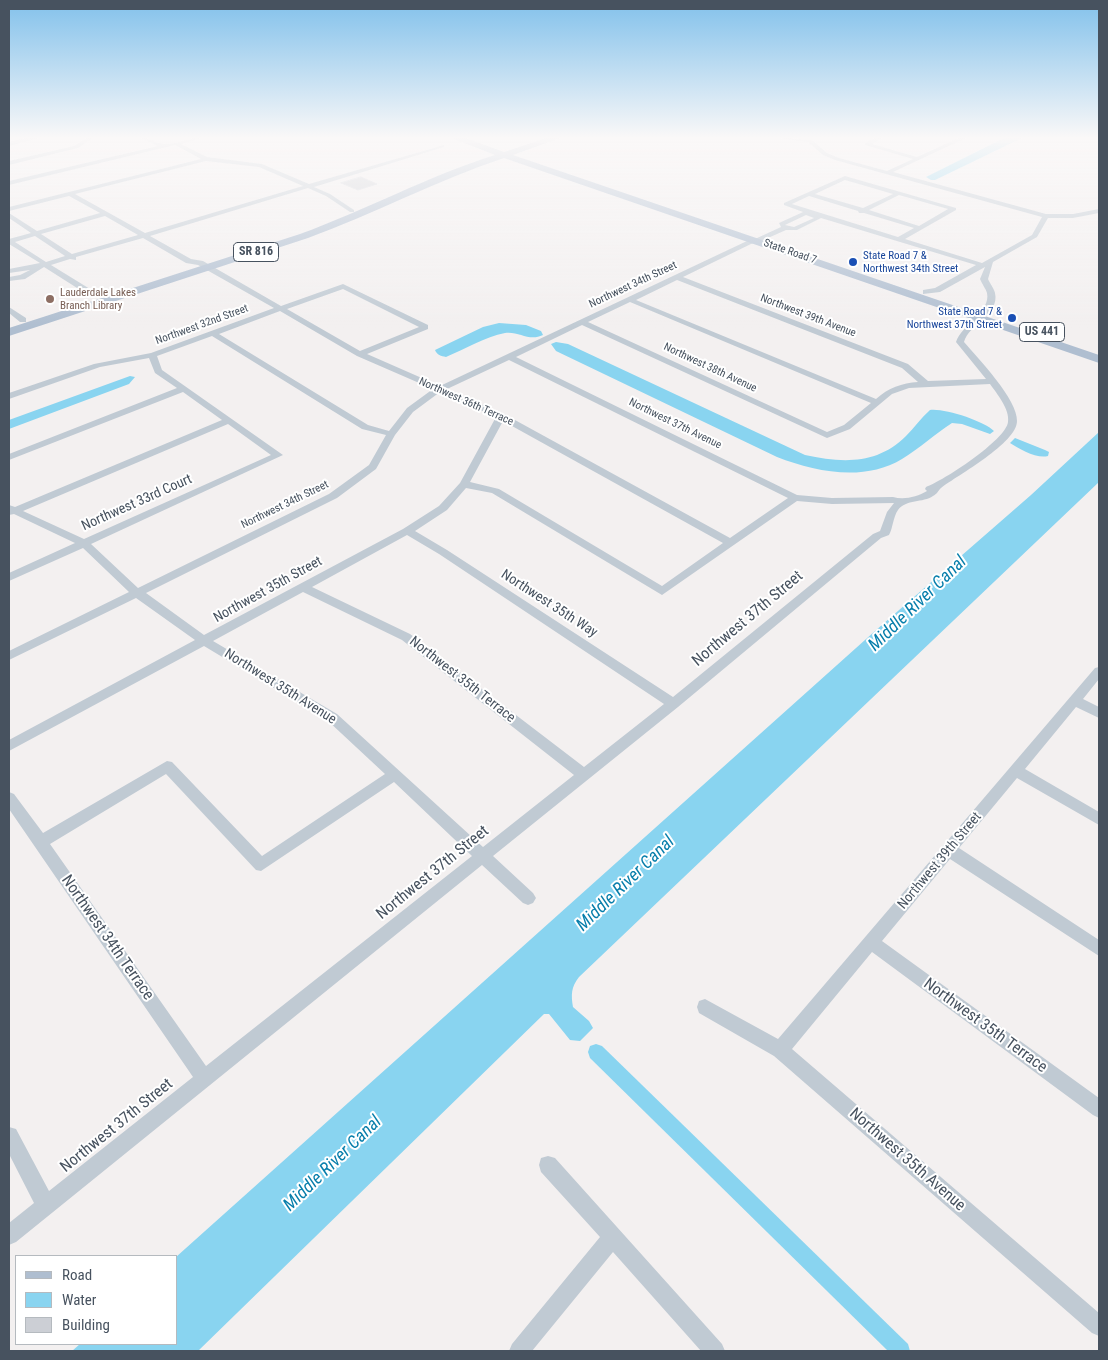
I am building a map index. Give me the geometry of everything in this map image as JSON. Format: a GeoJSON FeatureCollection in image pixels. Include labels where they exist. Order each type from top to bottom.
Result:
{"type":"FeatureCollection","features":[{"type":"Feature","properties":{"kind":"main road","name":"SR 816"},"geometry":{"type":"LineString","coordinates":[[17,326],[43,314],[111,292],[304,236],[356,210],[381,200]]}},
{"type":"Feature","properties":{"kind":"main road","name":"State Road 7"},"geometry":{"type":"LineString","coordinates":[[638,200],[926,292],[1099,360]]}},
{"type":"Feature","properties":{"kind":"main road"},"geometry":{"type":"LineString","coordinates":[[652,200],[675,207]]}},
{"type":"Feature","properties":{"kind":"main road","name":"State Road 7"},"geometry":{"type":"LineString","coordinates":[[655,200],[760,239],[982,315],[1099,352]]}},
{"type":"Feature","properties":{"kind":"main road","name":"SR 816"},"geometry":{"type":"LineString","coordinates":[[17,326],[204,266]]}},
{"type":"Feature","properties":{"kind":"street"},"geometry":{"type":"LineString","coordinates":[[9,209],[44,200]]}},
{"type":"Feature","properties":{"kind":"street","name":"Northwest 36th Terrace"},"geometry":{"type":"LineString","coordinates":[[82,200],[148,235]]}},
{"type":"Feature","properties":{"kind":"street","name":"Northwest 36th Terrace"},"geometry":{"type":"LineString","coordinates":[[94,200],[189,261],[204,266],[360,354],[438,390],[501,416],[730,543]]}},
{"type":"Feature","properties":{"kind":"street"},"geometry":{"type":"LineString","coordinates":[[9,279],[22,277],[47,265],[265,200]]}},
{"type":"Feature","properties":{"kind":"street"},"geometry":{"type":"LineString","coordinates":[[333,200],[356,210]]}},
{"type":"Feature","properties":{"kind":"street","name":"Northwest 34th Street"},"geometry":{"type":"LineString","coordinates":[[794,200],[786,204],[982,265]]}},
{"type":"Feature","properties":{"kind":"street"},"geometry":{"type":"LineString","coordinates":[[830,200],[920,228]]}},
{"type":"Feature","properties":{"kind":"street"},"geometry":{"type":"LineString","coordinates":[[857,215],[884,200]]}},
{"type":"Feature","properties":{"kind":"street","name":"Northwest 34th Street"},"geometry":{"type":"LineString","coordinates":[[900,239],[954,209],[925,200]]}},
{"type":"Feature","properties":{"kind":"street"},"geometry":{"type":"LineString","coordinates":[[989,200],[1046,216],[1073,216],[1099,211]]}},
{"type":"Feature","properties":{"kind":"street","name":"Northwest 34th Street"},"geometry":{"type":"LineString","coordinates":[[9,656],[333,496],[373,467],[391,434],[410,410],[438,390],[706,264],[718,262],[784,228],[781,224],[806,213],[816,214]]}},
{"type":"Feature","properties":{"kind":"street"},"geometry":{"type":"LineString","coordinates":[[9,241],[106,214]]}},
{"type":"Feature","properties":{"kind":"street"},"geometry":{"type":"LineString","coordinates":[[9,215],[72,258]]}},
{"type":"Feature","properties":{"kind":"street"},"geometry":{"type":"LineString","coordinates":[[926,292],[937,290],[1035,236],[1046,216]]}},
{"type":"Feature","properties":{"kind":"street"},"geometry":{"type":"LineString","coordinates":[[843,222],[850,218]]}},
{"type":"Feature","properties":{"kind":"street"},"geometry":{"type":"LineString","coordinates":[[9,241],[88,291],[111,292]]}},
{"type":"Feature","properties":{"kind":"street"},"geometry":{"type":"LineString","coordinates":[[894,505],[926,497],[933,493],[936,486],[971,464],[1008,434],[1013,423],[1011,409],[1004,396],[960,342],[965,329],[989,307],[991,298],[984,279],[990,261]]}},
{"type":"Feature","properties":{"kind":"street"},"geometry":{"type":"LineString","coordinates":[[9,271],[47,265]]}},
{"type":"Feature","properties":{"kind":"street","name":"Northwest 39th Avenue"},"geometry":{"type":"LineString","coordinates":[[678,278],[905,366],[926,384]]}},
{"type":"Feature","properties":{"kind":"street","name":"Northwest 32nd Street"},"geometry":{"type":"LineString","coordinates":[[9,396],[101,364],[128,357],[152,355],[343,286],[425,327],[360,354]]}},
{"type":"Feature","properties":{"kind":"street"},"geometry":{"type":"LineString","coordinates":[[631,300],[876,402],[889,392],[908,385],[991,381]]}},
{"type":"Feature","properties":{"kind":"street"},"geometry":{"type":"LineString","coordinates":[[9,309],[17,326]]}},
{"type":"Feature","properties":{"kind":"street","name":"Northwest 38th Avenue"},"geometry":{"type":"LineString","coordinates":[[583,322],[827,435],[847,427],[866,413],[876,402]]}},
{"type":"Feature","properties":{"kind":"street"},"geometry":{"type":"LineString","coordinates":[[212,333],[365,427],[391,434]]}},
{"type":"Feature","properties":{"kind":"street"},"geometry":{"type":"LineString","coordinates":[[152,355],[158,371],[228,421]]}},
{"type":"Feature","properties":{"kind":"street","name":"Northwest 37th Avenue"},"geometry":{"type":"LineString","coordinates":[[510,357],[795,498],[832,501],[838,504],[894,505]]}},
{"type":"Feature","properties":{"kind":"street"},"geometry":{"type":"LineString","coordinates":[[9,457],[183,388]]}},
{"type":"Feature","properties":{"kind":"street","name":"Northwest 35th Street"},"geometry":{"type":"LineString","coordinates":[[9,746],[407,531],[443,508],[464,484],[501,416]]}},
{"type":"Feature","properties":{"kind":"street"},"geometry":{"type":"LineString","coordinates":[[11,510],[228,421]]}},
{"type":"Feature","properties":{"kind":"street","name":"Northwest 33rd Court"},"geometry":{"type":"LineString","coordinates":[[9,577],[278,455],[228,421]]}},
{"type":"Feature","properties":{"kind":"street"},"geometry":{"type":"LineString","coordinates":[[464,484],[495,490],[662,591],[795,498]]}},
{"type":"Feature","properties":{"kind":"street","name":"Northwest 37th Street"},"geometry":{"type":"LineString","coordinates":[[9,1235],[673,704],[877,536],[885,533],[894,505]]}},
{"type":"Feature","properties":{"kind":"street","name":"Northwest 35th Avenue"},"geometry":{"type":"LineString","coordinates":[[11,510],[84,543],[136,592],[204,641],[332,717],[528,898]]}},
{"type":"Feature","properties":{"kind":"street","name":"Northwest 35th Way"},"geometry":{"type":"LineString","coordinates":[[407,531],[443,552],[673,704]]}},
{"type":"Feature","properties":{"kind":"street","name":"Northwest 35th Terrace"},"geometry":{"type":"LineString","coordinates":[[303,587],[406,637],[584,775]]}},
{"type":"Feature","properties":{"kind":"street","name":"Northwest 39th Street"},"geometry":{"type":"LineString","coordinates":[[780,1050],[1099,671]]}},
{"type":"Feature","properties":{"kind":"street"},"geometry":{"type":"LineString","coordinates":[[1075,700],[1099,713]]}},
{"type":"Feature","properties":{"kind":"street"},"geometry":{"type":"LineString","coordinates":[[41,842],[167,766],[261,866],[394,775]]}},
{"type":"Feature","properties":{"kind":"street"},"geometry":{"type":"LineString","coordinates":[[1016,770],[1099,819]]}},
{"type":"Feature","properties":{"kind":"street","name":"Northwest 34th Terrace"},"geometry":{"type":"LineString","coordinates":[[9,798],[204,1078]]}},
{"type":"Feature","properties":{"kind":"street"},"geometry":{"type":"LineString","coordinates":[[948,850],[1099,949]]}},
{"type":"Feature","properties":{"kind":"street","name":"Northwest 35th Terrace"},"geometry":{"type":"LineString","coordinates":[[871,942],[1099,1109]]}},
{"type":"Feature","properties":{"kind":"street","name":"Northwest 35th Avenue"},"geometry":{"type":"LineString","coordinates":[[705,1007],[780,1050],[1099,1326]]}},
{"type":"Feature","properties":{"kind":"street"},"geometry":{"type":"LineString","coordinates":[[9,1136],[46,1205]]}},
{"type":"Feature","properties":{"kind":"street"},"geometry":{"type":"LineString","coordinates":[[548,1165],[714,1351]]}},
{"type":"Feature","properties":{"kind":"street"},"geometry":{"type":"LineString","coordinates":[[519,1351],[612,1238]]}},
{"type":"Feature","properties":{"kind":"water"},"geometry":{"type":"Polygon","coordinates":[[[499,323],[526,325],[541,331],[543,335],[529,337],[515,333],[505,333],[483,340],[446,357],[439,355],[435,350],[483,327],[499,323]]]}},
{"type":"Feature","properties":{"kind":"water"},"geometry":{"type":"Polygon","coordinates":[[[556,342],[568,344],[805,455],[819,458],[859,459],[883,452],[906,436],[930,410],[964,416],[982,423],[994,431],[990,434],[962,424],[952,423],[909,455],[887,466],[856,472],[840,472],[808,467],[777,457],[556,351],[551,344],[556,342]]]}},
{"type":"Feature","properties":{"kind":"water"},"geometry":{"type":"Polygon","coordinates":[[[130,376],[135,377],[129,384],[9,429],[9,420],[130,376]]]}},
{"type":"Feature","properties":{"kind":"water","name":"Middle River Canal"},"geometry":{"type":"Polygon","coordinates":[[[1099,432],[1099,482],[579,977],[572,991],[573,1007],[589,1021],[593,1028],[580,1041],[570,1040],[549,1014],[544,1014],[198,1351],[72,1351],[79,1345],[178,1345],[178,1255],[875,631],[1031,495],[1099,432]]]}},
{"type":"Feature","properties":{"kind":"water"},"geometry":{"type":"Polygon","coordinates":[[[1015,438],[1049,452],[1048,456],[1034,455],[1018,448],[1010,443],[1015,438]]]}},
{"type":"Feature","properties":{"kind":"waterway"},"geometry":{"type":"LineString","coordinates":[[596,1052],[901,1351]]}},
{"type":"Feature","properties":{"kind":"place","name":"State Road 7 & Northwest 34th Street"},"geometry":{"type":"Point","coordinates":[853,262]}},
{"type":"Feature","properties":{"kind":"place","name":"Lauderdale Lakes Branch Library"},"geometry":{"type":"Point","coordinates":[50,299]}},
{"type":"Feature","properties":{"kind":"place","name":"State Road 7 & Northwest 37th Street"},"geometry":{"type":"Point","coordinates":[1012,318]}}]}
